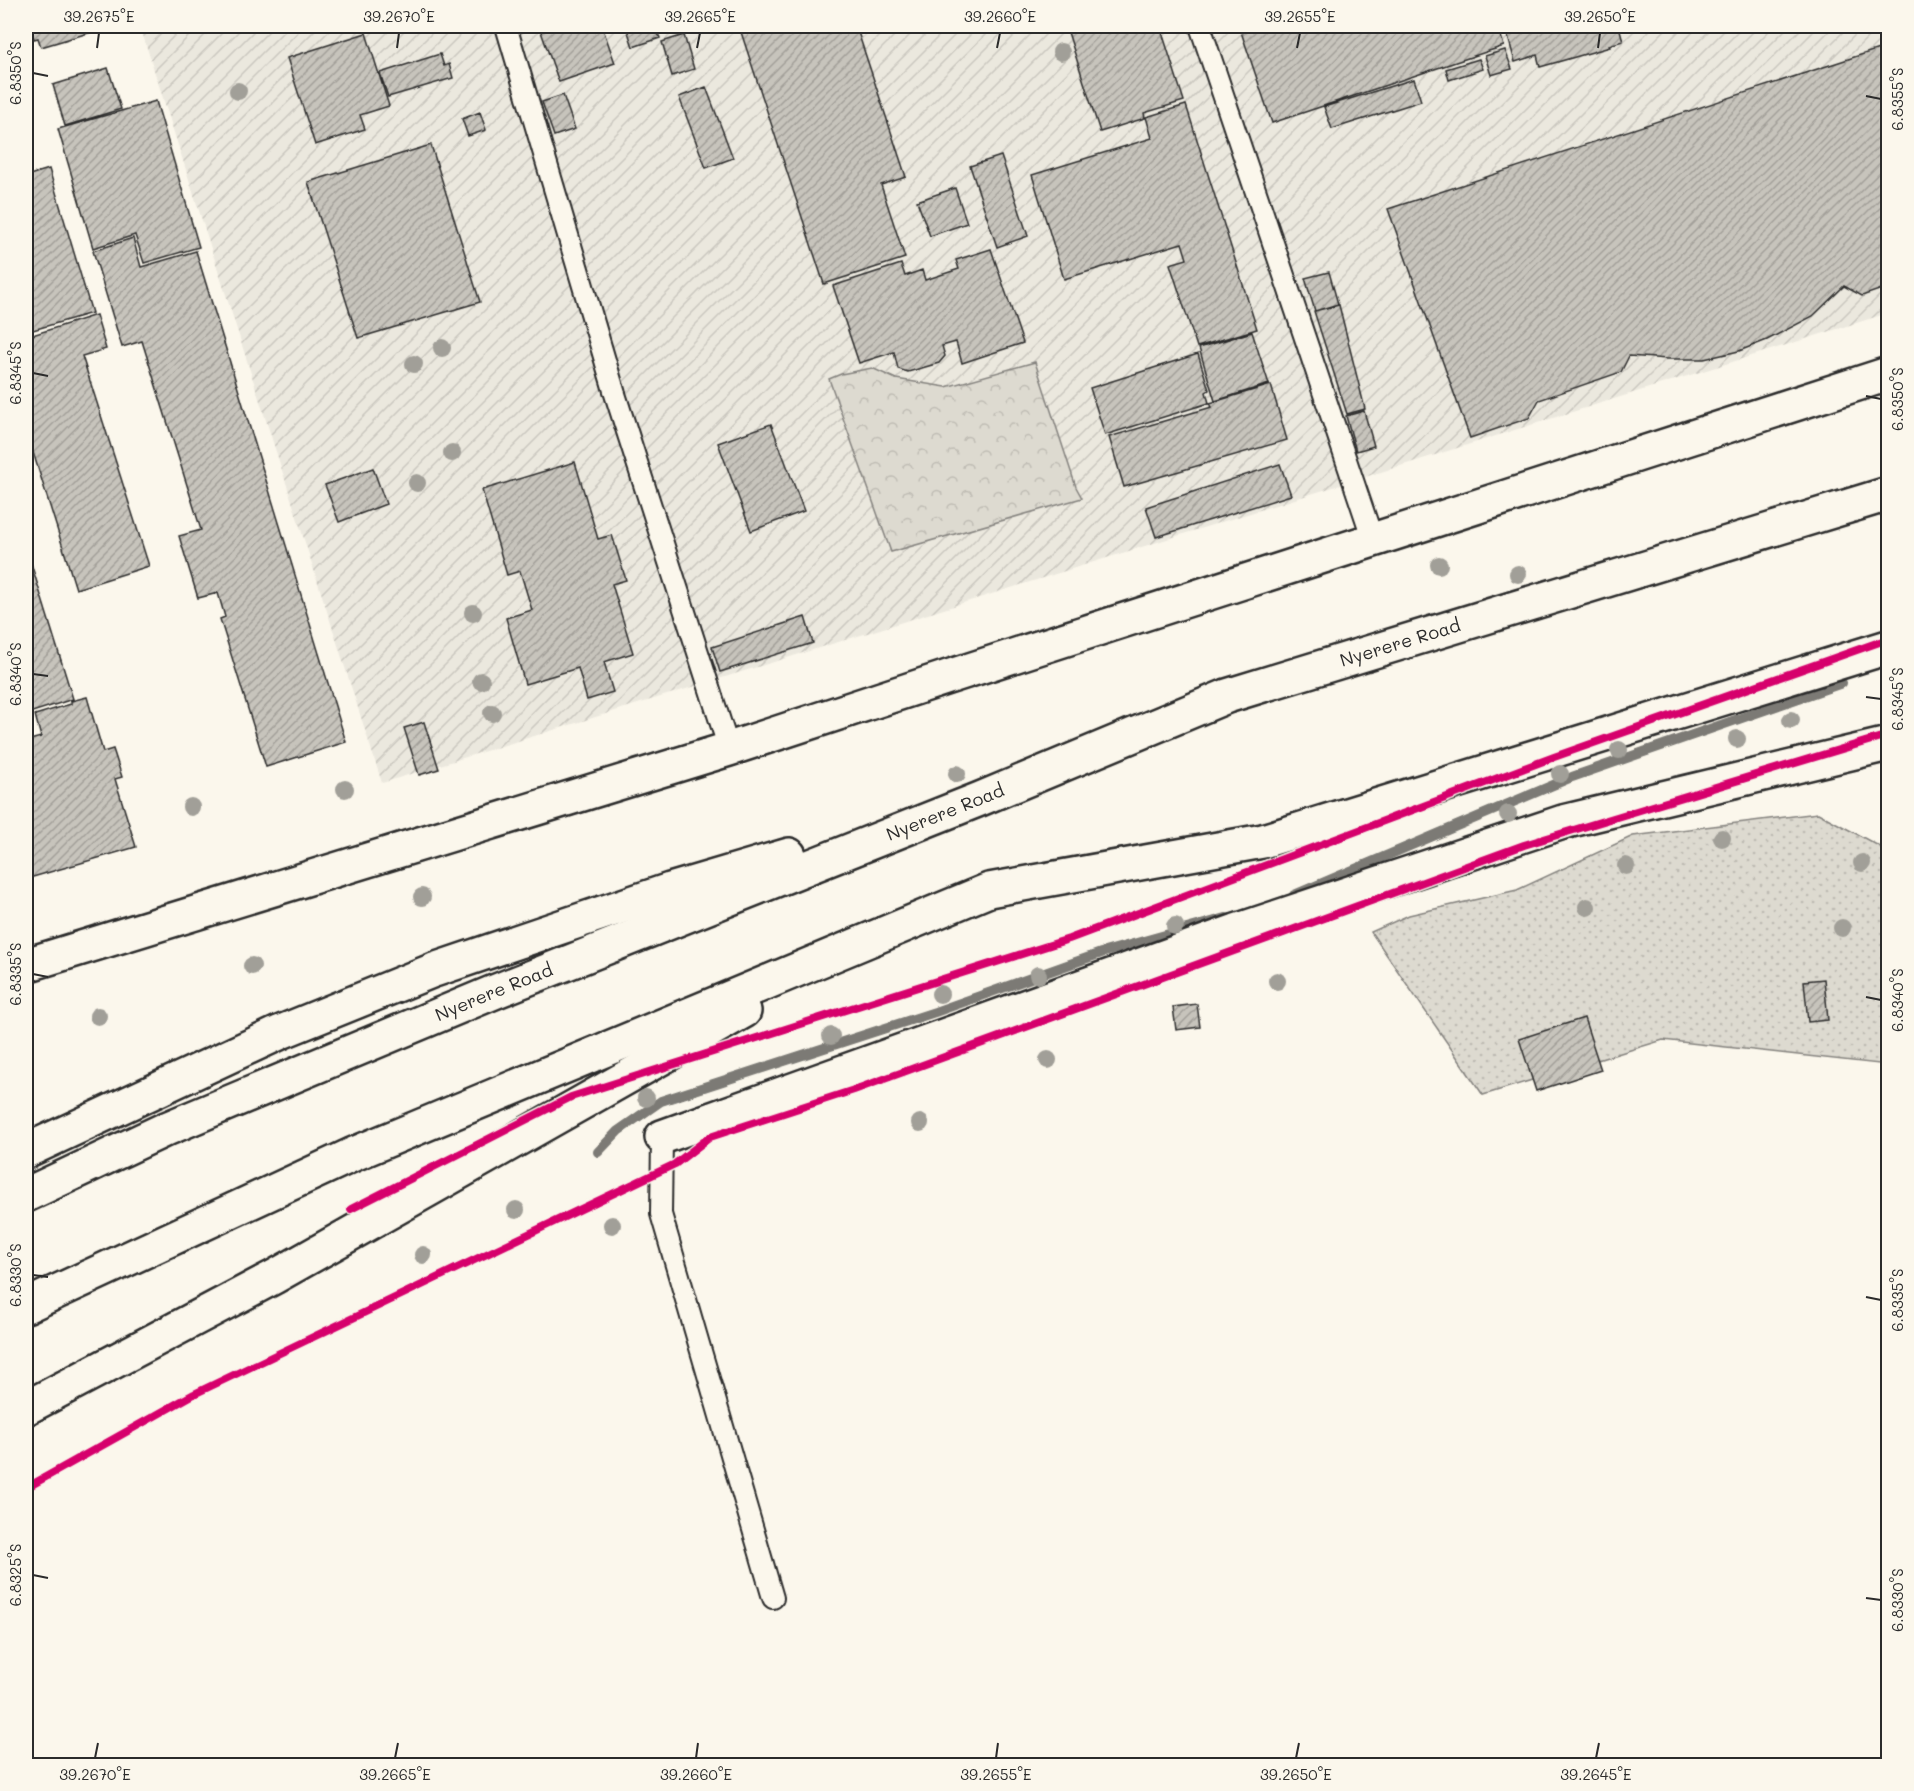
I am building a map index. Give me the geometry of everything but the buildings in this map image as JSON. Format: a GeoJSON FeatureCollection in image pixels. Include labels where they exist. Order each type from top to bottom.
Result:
{"type":"FeatureCollection","features":[{"type":"Feature","properties":{"kind":"main road"},"geometry":{"type":"LineString","coordinates":[[26,965],[729,749],[948,676],[1888,374]]}},
{"type":"Feature","properties":{"kind":"main road","name":"Nyerere Road"},"geometry":{"type":"LineString","coordinates":[[26,1195],[166,1129],[505,988],[981,800],[1227,696],[1888,494]]}},
{"type":"Feature","properties":{"kind":"main road"},"geometry":{"type":"LineString","coordinates":[[26,1306],[354,1154],[989,891],[1263,841],[1888,647]]}},
{"type":"Feature","properties":{"kind":"main road"},"geometry":{"type":"LineString","coordinates":[[662,1137],[1236,931],[1563,822],[1888,744]]}},
{"type":"Feature","properties":{"kind":"main road"},"geometry":{"type":"LineString","coordinates":[[26,1151],[281,1032],[434,970],[670,890],[981,800]]}},
{"type":"Feature","properties":{"kind":"main road"},"geometry":{"type":"LineString","coordinates":[[26,1408],[274,1277],[873,938]]}},
{"type":"Feature","properties":{"kind":"lane"},"geometry":{"type":"LineString","coordinates":[[506,26],[615,394],[729,749]]}},
{"type":"Feature","properties":{"kind":"lane"},"geometry":{"type":"LineString","coordinates":[[1200,26],[1373,540]]}},
{"type":"Feature","properties":{"kind":"lane"},"geometry":{"type":"LineString","coordinates":[[662,1137],[661,1214],[773,1598]]}},
{"type":"Feature","properties":{"kind":"shaded area"},"geometry":{"type":"Polygon","coordinates":[[[140,26],[1888,26],[1888,313],[382,783],[140,26]]]}},
{"type":"Feature","properties":{"kind":"green space"},"geometry":{"type":"Polygon","coordinates":[[[1035,362],[1076,487],[1082,498],[891,552],[829,379],[841,374],[872,368],[896,379],[946,387],[1035,362]]]}},
{"type":"Feature","properties":{"kind":"green space"},"geometry":{"type":"Polygon","coordinates":[[[1818,813],[1888,851],[1888,1065],[1663,1040],[1483,1095],[1371,932],[1409,915],[1517,890],[1633,836],[1818,813]]]}},
{"type":"Feature","properties":{"kind":"waterway"},"geometry":{"type":"LineString","coordinates":[[1294,895],[1572,777],[1842,683]]}},
{"type":"Feature","properties":{"kind":"waterway"},"geometry":{"type":"LineString","coordinates":[[598,1152],[618,1131],[661,1101],[935,1012],[1101,953],[1226,918]]}},
{"type":"Feature","properties":{"kind":"cycle path"},"geometry":{"type":"LineString","coordinates":[[351,1209],[571,1097],[1069,939],[1554,757],[1888,639]]}},
{"type":"Feature","properties":{"kind":"cycle path"},"geometry":{"type":"LineString","coordinates":[[26,1488],[194,1394],[675,1164],[710,1137],[854,1090],[1524,845],[1888,735]]}}]}
